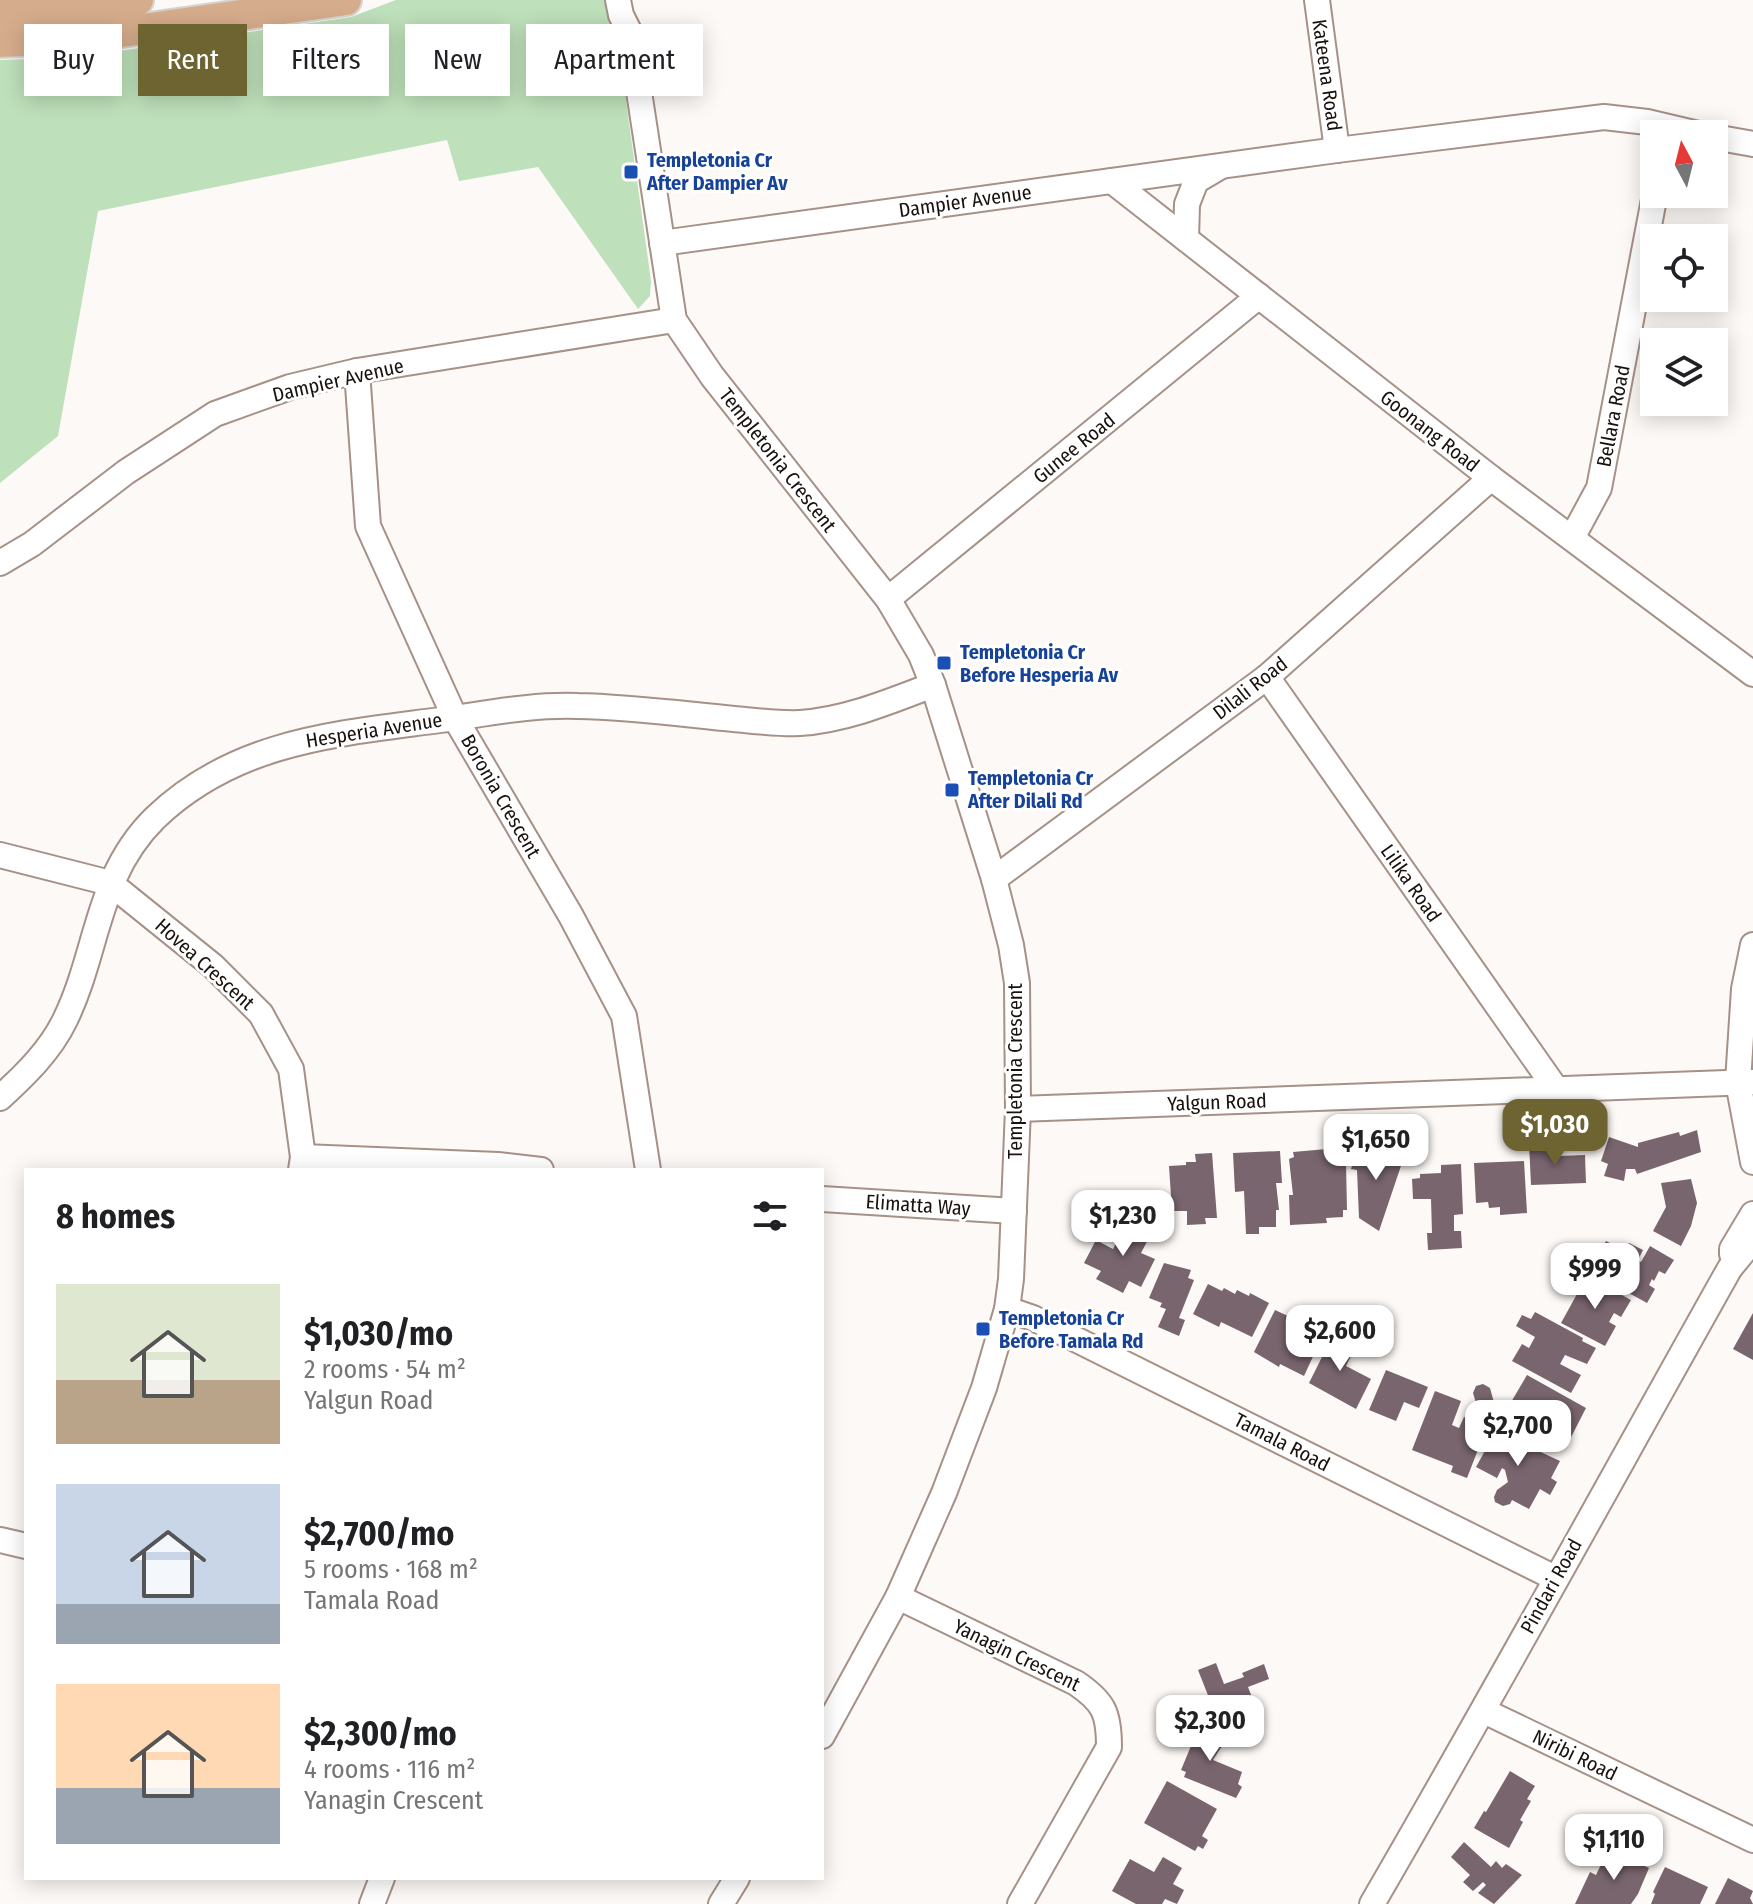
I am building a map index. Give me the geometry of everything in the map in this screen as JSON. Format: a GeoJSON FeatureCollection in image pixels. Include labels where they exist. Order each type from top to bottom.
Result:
{"type":"FeatureCollection","features":[{"type":"Feature","properties":{"kind":"main road"},"geometry":{"type":"LineString","coordinates":[[0,13],[71,10],[138,0]]}},
{"type":"Feature","properties":{"kind":"main road"},"geometry":{"type":"LineString","coordinates":[[0,42],[73,39],[346,0]]}},
{"type":"Feature","properties":{"kind":"street","name":"Templetonia Crescent"},"geometry":{"type":"LineString","coordinates":[[618,0],[626,24]]}},
{"type":"Feature","properties":{"kind":"street","name":"Templetonia Crescent"},"geometry":{"type":"LineString","coordinates":[[632,24],[634,0]]}},
{"type":"Feature","properties":{"kind":"street","name":"Kateena Road"},"geometry":{"type":"LineString","coordinates":[[1317,0],[1337,150]]}},
{"type":"Feature","properties":{"kind":"street","name":"Templetonia Crescent"},"geometry":{"type":"LineString","coordinates":[[640,96],[674,320],[712,376],[888,599],[921,655],[994,879],[1017,983],[1018,1109],[1007,1309],[966,1439],[898,1597],[824,1733]]}},
{"type":"Feature","properties":{"kind":"street","name":"Dampier Avenue"},"geometry":{"type":"LineString","coordinates":[[662,243],[1337,150],[1604,117],[1640,121]]}},
{"type":"Feature","properties":{"kind":"street"},"geometry":{"type":"LineString","coordinates":[[1728,140],[1753,144]]}},
{"type":"Feature","properties":{"kind":"street"},"geometry":{"type":"LineString","coordinates":[[1186,239],[1187,204],[1196,181],[1220,167]]}},
{"type":"Feature","properties":{"kind":"street","name":"Goonang Road"},"geometry":{"type":"LineString","coordinates":[[1112,181],[1491,478],[1753,674]]}},
{"type":"Feature","properties":{"kind":"street","name":"Bellara Road"},"geometry":{"type":"LineString","coordinates":[[1572,538],[1599,488],[1652,208]]}},
{"type":"Feature","properties":{"kind":"street","name":"Gunee Road"},"geometry":{"type":"LineString","coordinates":[[888,599],[1259,296]]}},
{"type":"Feature","properties":{"kind":"street","name":"Dampier Avenue"},"geometry":{"type":"LineString","coordinates":[[0,563],[32,544],[126,472],[215,414],[290,387],[357,371],[674,320]]}},
{"type":"Feature","properties":{"kind":"street","name":"Boronia Crescent"},"geometry":{"type":"LineString","coordinates":[[357,371],[368,526],[455,718],[571,916],[624,1016],[648,1168]]}},
{"type":"Feature","properties":{"kind":"street","name":"Dilali Road"},"geometry":{"type":"LineString","coordinates":[[994,879],[1267,677],[1491,478]]}},
{"type":"Feature","properties":{"kind":"street","name":"Lilika Road"},"geometry":{"type":"LineString","coordinates":[[1267,677],[1556,1089]]}},
{"type":"Feature","properties":{"kind":"street","name":"Hesperia Avenue"},"geometry":{"type":"LineString","coordinates":[[0,1098],[49,1047],[65,1020],[110,883],[126,853],[155,819],[187,792],[222,769],[267,750],[314,737],[455,718],[576,706],[798,723],[842,716],[933,685]]}},
{"type":"Feature","properties":{"kind":"street","name":"Hovea Crescent"},"geometry":{"type":"LineString","coordinates":[[0,855],[110,883],[213,966],[261,1014],[291,1069],[302,1164]]}},
{"type":"Feature","properties":{"kind":"street"},"geometry":{"type":"LineString","coordinates":[[1752,949],[1744,989],[1745,1082],[1753,1162]]}},
{"type":"Feature","properties":{"kind":"street","name":"Yalgun Road"},"geometry":{"type":"LineString","coordinates":[[1018,1109],[1745,1082]]}},
{"type":"Feature","properties":{"kind":"street"},"geometry":{"type":"LineString","coordinates":[[302,1164],[498,1165],[524,1168]]}},
{"type":"Feature","properties":{"kind":"street","name":"Elimatta Way"},"geometry":{"type":"LineString","coordinates":[[824,1199],[1014,1211]]}},
{"type":"Feature","properties":{"kind":"street","name":"Pindari Road"},"geometry":{"type":"LineString","coordinates":[[1730,1268],[1732,1249],[1753,1214]]}},
{"type":"Feature","properties":{"kind":"street","name":"Pindari Road"},"geometry":{"type":"LineString","coordinates":[[1372,1904],[1484,1711],[1555,1578],[1730,1268],[1753,1240]]}},
{"type":"Feature","properties":{"kind":"street","name":"Tamala Road"},"geometry":{"type":"LineString","coordinates":[[1007,1309],[1033,1318],[1555,1578]]}},
{"type":"Feature","properties":{"kind":"street"},"geometry":{"type":"LineString","coordinates":[[0,1540],[24,1546]]}},
{"type":"Feature","properties":{"kind":"street","name":"Yanagin Crescent"},"geometry":{"type":"LineString","coordinates":[[898,1597],[1076,1683],[1095,1696],[1105,1710],[1109,1747],[1020,1904]]}},
{"type":"Feature","properties":{"kind":"street","name":"Niribi Road"},"geometry":{"type":"LineString","coordinates":[[1484,1711],[1753,1840]]}},
{"type":"Feature","properties":{"kind":"street"},"geometry":{"type":"LineString","coordinates":[[372,1904],[381,1880]]}},
{"type":"Feature","properties":{"kind":"street"},"geometry":{"type":"LineString","coordinates":[[721,1904],[736,1880]]}},
{"type":"Feature","properties":{"kind":"green space"},"geometry":{"type":"Polygon","coordinates":[[[396,0],[612,0],[615,24],[526,24],[526,96],[625,96],[651,281],[650,296],[638,309],[538,167],[459,181],[447,140],[98,211],[58,436],[0,483],[0,60],[24,59],[24,96],[122,96],[122,51],[138,48],[138,96],[247,96],[247,32],[263,30],[263,96],[389,96],[389,24],[303,24],[351,17],[396,0]]]}},
{"type":"Feature","properties":{"kind":"building"},"geometry":{"type":"Polygon","coordinates":[[[1697,1130],[1701,1152],[1637,1174],[1635,1169],[1626,1169],[1624,1181],[1604,1176],[1608,1164],[1601,1161],[1609,1137],[1638,1147],[1638,1143],[1697,1130]]]}},
{"type":"Feature","properties":{"kind":"building"},"geometry":{"type":"Polygon","coordinates":[[[1545,1142],[1545,1150],[1557,1149],[1558,1156],[1585,1155],[1586,1183],[1531,1185],[1529,1143],[1545,1142]]]}},
{"type":"Feature","properties":{"kind":"building"},"geometry":{"type":"Polygon","coordinates":[[[1378,1145],[1405,1154],[1379,1231],[1359,1218],[1357,1170],[1351,1169],[1358,1147],[1375,1152],[1378,1145]]]}},
{"type":"Feature","properties":{"kind":"building"},"geometry":{"type":"Polygon","coordinates":[[[1338,1148],[1338,1164],[1346,1164],[1347,1210],[1343,1210],[1343,1217],[1326,1218],[1327,1223],[1290,1225],[1289,1195],[1293,1195],[1289,1159],[1294,1157],[1293,1152],[1338,1148]]]}},
{"type":"Feature","properties":{"kind":"building"},"geometry":{"type":"Polygon","coordinates":[[[1280,1151],[1282,1183],[1276,1183],[1279,1210],[1276,1210],[1276,1227],[1259,1227],[1259,1234],[1246,1234],[1244,1191],[1235,1192],[1233,1153],[1280,1151]]]}},
{"type":"Feature","properties":{"kind":"building"},"geometry":{"type":"Polygon","coordinates":[[[1212,1153],[1217,1218],[1205,1218],[1206,1224],[1187,1225],[1187,1211],[1172,1211],[1169,1166],[1196,1162],[1195,1154],[1212,1153]]]}},
{"type":"Feature","properties":{"kind":"building"},"geometry":{"type":"Polygon","coordinates":[[[1524,1161],[1527,1213],[1500,1215],[1500,1207],[1489,1208],[1488,1202],[1476,1203],[1474,1163],[1524,1161]]]}},
{"type":"Feature","properties":{"kind":"building"},"geometry":{"type":"Polygon","coordinates":[[[1461,1164],[1463,1214],[1454,1215],[1454,1231],[1461,1231],[1462,1248],[1428,1250],[1427,1233],[1432,1233],[1431,1199],[1413,1199],[1412,1179],[1420,1178],[1420,1174],[1441,1173],[1441,1165],[1461,1164]]]}},
{"type":"Feature","properties":{"kind":"building"},"geometry":{"type":"Polygon","coordinates":[[[1691,1179],[1697,1203],[1681,1246],[1653,1231],[1666,1207],[1661,1183],[1691,1179]]]}},
{"type":"Feature","properties":{"kind":"building"},"geometry":{"type":"Polygon","coordinates":[[[1128,1219],[1152,1232],[1141,1253],[1155,1259],[1141,1287],[1129,1281],[1123,1293],[1096,1279],[1101,1271],[1084,1263],[1096,1240],[1113,1249],[1128,1219]]]}},
{"type":"Feature","properties":{"kind":"building"},"geometry":{"type":"Polygon","coordinates":[[[1606,1241],[1625,1251],[1629,1243],[1643,1250],[1638,1260],[1641,1262],[1650,1246],[1674,1260],[1665,1274],[1659,1271],[1654,1281],[1652,1279],[1649,1285],[1655,1289],[1647,1303],[1589,1271],[1606,1241]]]}},
{"type":"Feature","properties":{"kind":"building"},"geometry":{"type":"Polygon","coordinates":[[[1164,1263],[1191,1270],[1188,1278],[1194,1280],[1179,1318],[1185,1320],[1179,1336],[1158,1327],[1166,1309],[1160,1307],[1162,1303],[1149,1298],[1164,1263]]]}},
{"type":"Feature","properties":{"kind":"building"},"geometry":{"type":"Polygon","coordinates":[[[1587,1276],[1631,1300],[1621,1317],[1614,1313],[1609,1322],[1616,1326],[1605,1346],[1561,1323],[1587,1276]]]}},
{"type":"Feature","properties":{"kind":"building"},"geometry":{"type":"Polygon","coordinates":[[[1208,1284],[1235,1294],[1237,1290],[1249,1296],[1250,1293],[1269,1303],[1252,1337],[1221,1322],[1219,1327],[1193,1314],[1208,1284]]]}},
{"type":"Feature","properties":{"kind":"building"},"geometry":{"type":"Polygon","coordinates":[[[1275,1310],[1301,1322],[1293,1338],[1316,1350],[1304,1376],[1280,1364],[1279,1367],[1254,1352],[1275,1310]]]}},
{"type":"Feature","properties":{"kind":"building"},"geometry":{"type":"Polygon","coordinates":[[[1535,1312],[1596,1348],[1587,1364],[1565,1355],[1560,1364],[1581,1375],[1571,1393],[1512,1361],[1522,1344],[1529,1348],[1535,1337],[1516,1326],[1522,1315],[1531,1319],[1535,1312]]]}},
{"type":"Feature","properties":{"kind":"building"},"geometry":{"type":"Polygon","coordinates":[[[1753,1313],[1753,1360],[1733,1349],[1753,1313]]]}},
{"type":"Feature","properties":{"kind":"building"},"geometry":{"type":"Polygon","coordinates":[[[1334,1333],[1357,1344],[1346,1366],[1371,1379],[1356,1409],[1309,1383],[1334,1333]]]}},
{"type":"Feature","properties":{"kind":"building"},"geometry":{"type":"Polygon","coordinates":[[[1386,1370],[1428,1387],[1419,1408],[1404,1402],[1396,1421],[1369,1410],[1386,1370]]]}},
{"type":"Feature","properties":{"kind":"building"},"geometry":{"type":"Polygon","coordinates":[[[1527,1375],[1586,1408],[1566,1447],[1530,1427],[1507,1409],[1527,1375]]]}},
{"type":"Feature","properties":{"kind":"building"},"geometry":{"type":"Polygon","coordinates":[[[1483,1384],[1490,1388],[1495,1406],[1467,1478],[1451,1472],[1453,1466],[1412,1450],[1435,1391],[1461,1401],[1452,1425],[1459,1428],[1464,1417],[1469,1419],[1476,1403],[1473,1393],[1476,1386],[1483,1384]]]}},
{"type":"Feature","properties":{"kind":"building"},"geometry":{"type":"Polygon","coordinates":[[[1501,1422],[1519,1432],[1515,1440],[1560,1461],[1551,1478],[1557,1482],[1550,1495],[1540,1489],[1529,1509],[1512,1500],[1503,1506],[1495,1502],[1497,1490],[1508,1482],[1505,1470],[1502,1468],[1497,1478],[1476,1467],[1501,1422]]]}},
{"type":"Feature","properties":{"kind":"building"},"geometry":{"type":"Polygon","coordinates":[[[1216,1663],[1224,1684],[1244,1677],[1242,1673],[1264,1664],[1269,1679],[1248,1687],[1255,1705],[1244,1709],[1239,1697],[1231,1700],[1233,1705],[1215,1713],[1198,1670],[1216,1663]]]}},
{"type":"Feature","properties":{"kind":"building"},"geometry":{"type":"Polygon","coordinates":[[[1194,1726],[1215,1734],[1217,1730],[1229,1735],[1213,1760],[1242,1772],[1238,1784],[1242,1787],[1236,1798],[1184,1777],[1186,1772],[1181,1770],[1191,1746],[1186,1743],[1194,1726]]]}},
{"type":"Feature","properties":{"kind":"building"},"geometry":{"type":"Polygon","coordinates":[[[1510,1771],[1535,1786],[1520,1820],[1523,1822],[1509,1848],[1474,1828],[1510,1771]]]}},
{"type":"Feature","properties":{"kind":"building"},"geometry":{"type":"Polygon","coordinates":[[[1167,1781],[1217,1809],[1202,1836],[1208,1840],[1203,1849],[1198,1846],[1195,1851],[1144,1823],[1167,1781]]]}},
{"type":"Feature","properties":{"kind":"building"},"geometry":{"type":"Polygon","coordinates":[[[1464,1842],[1491,1867],[1496,1861],[1502,1868],[1506,1864],[1522,1875],[1494,1904],[1478,1893],[1486,1885],[1483,1882],[1473,1891],[1463,1882],[1470,1875],[1451,1857],[1464,1842]]]}},
{"type":"Feature","properties":{"kind":"building"},"geometry":{"type":"Polygon","coordinates":[[[1608,1850],[1649,1868],[1638,1894],[1631,1904],[1575,1904],[1590,1872],[1596,1875],[1608,1850]]]}},
{"type":"Feature","properties":{"kind":"building"},"geometry":{"type":"Polygon","coordinates":[[[1163,1857],[1182,1868],[1173,1884],[1184,1890],[1177,1904],[1165,1899],[1162,1904],[1136,1904],[1112,1891],[1130,1859],[1154,1872],[1163,1857]]]}},
{"type":"Feature","properties":{"kind":"building"},"geometry":{"type":"Polygon","coordinates":[[[1665,1867],[1708,1887],[1700,1904],[1651,1904],[1665,1867]]]}},
{"type":"Feature","properties":{"kind":"building"},"geometry":{"type":"Polygon","coordinates":[[[1728,1878],[1753,1891],[1750,1898],[1753,1904],[1715,1904],[1728,1878]]]}},
{"type":"Feature","properties":{"kind":"place","name":"Templetonia Cr After Dampier Av"},"geometry":{"type":"Point","coordinates":[631,172]}},
{"type":"Feature","properties":{"kind":"place","name":"Templetonia Cr Before Hesperia Av"},"geometry":{"type":"Point","coordinates":[944,663]}},
{"type":"Feature","properties":{"kind":"place","name":"Templetonia Cr After Dilali Rd"},"geometry":{"type":"Point","coordinates":[952,790]}},
{"type":"Feature","properties":{"kind":"place","name":"Templetonia Cr Before Tamala Rd"},"geometry":{"type":"Point","coordinates":[983,1329]}}]}
